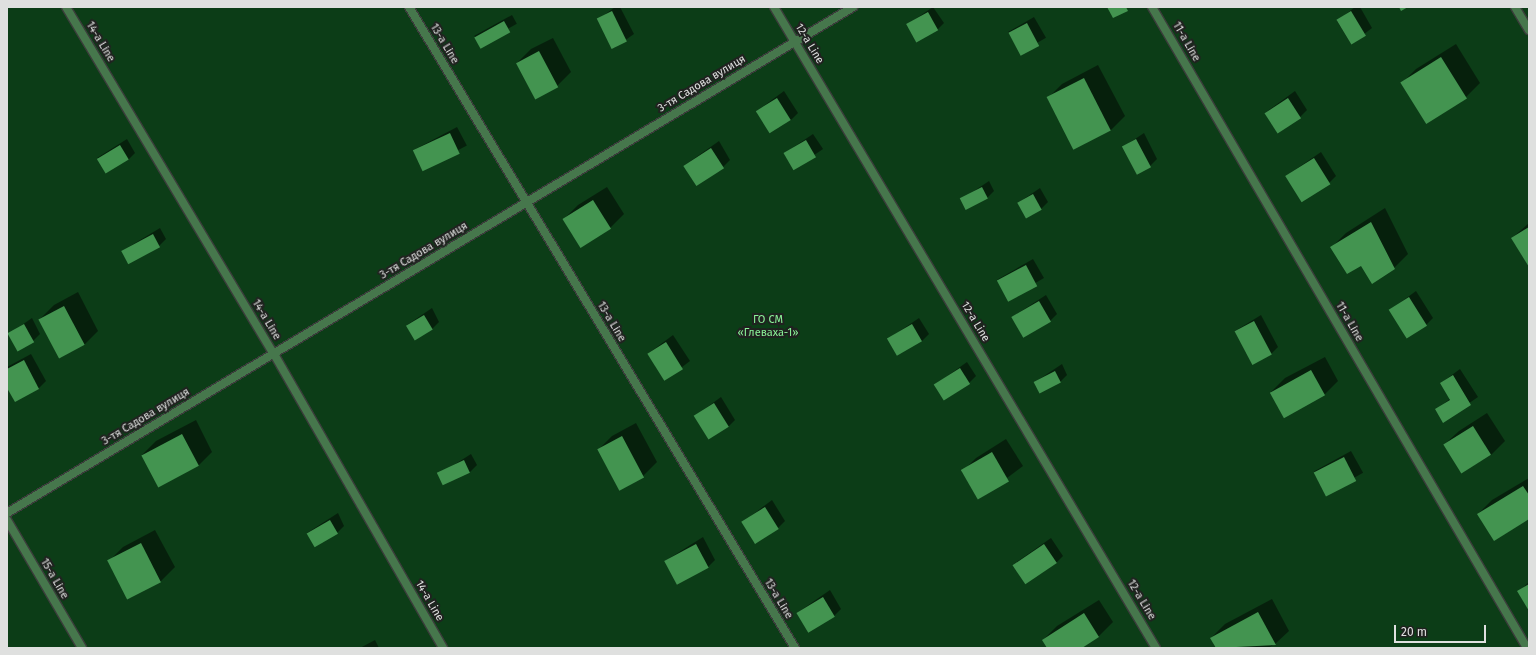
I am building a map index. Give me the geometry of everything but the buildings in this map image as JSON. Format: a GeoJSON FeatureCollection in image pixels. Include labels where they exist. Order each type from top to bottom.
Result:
{"type":"FeatureCollection","features":[{"type":"Feature","properties":{"kind":"street","name":"14-a Line"},"geometry":{"type":"LineString","coordinates":[[66,7],[274,354],[443,648]]}},
{"type":"Feature","properties":{"kind":"street","name":"13-a Line"},"geometry":{"type":"LineString","coordinates":[[409,7],[795,648]]}},
{"type":"Feature","properties":{"kind":"street","name":"12-a Line"},"geometry":{"type":"LineString","coordinates":[[774,7],[1156,648]]}},
{"type":"Feature","properties":{"kind":"street","name":"3-тя Садова вулиця"},"geometry":{"type":"LineString","coordinates":[[7,513],[853,7]]}},
{"type":"Feature","properties":{"kind":"street","name":"11-a Line"},"geometry":{"type":"LineString","coordinates":[[1152,7],[1527,648]]}},
{"type":"Feature","properties":{"kind":"street"},"geometry":{"type":"LineString","coordinates":[[1515,7],[1529,30]]}},
{"type":"Feature","properties":{"kind":"street","name":"15-a Line"},"geometry":{"type":"LineString","coordinates":[[7,520],[82,648]]}},
{"type":"Feature","properties":{"kind":"green space","name":"ГО СМ «Глеваха-1»"},"geometry":{"type":"Polygon","coordinates":[[[7,7],[1529,7],[1529,648],[7,648],[7,7]]]}}]}
